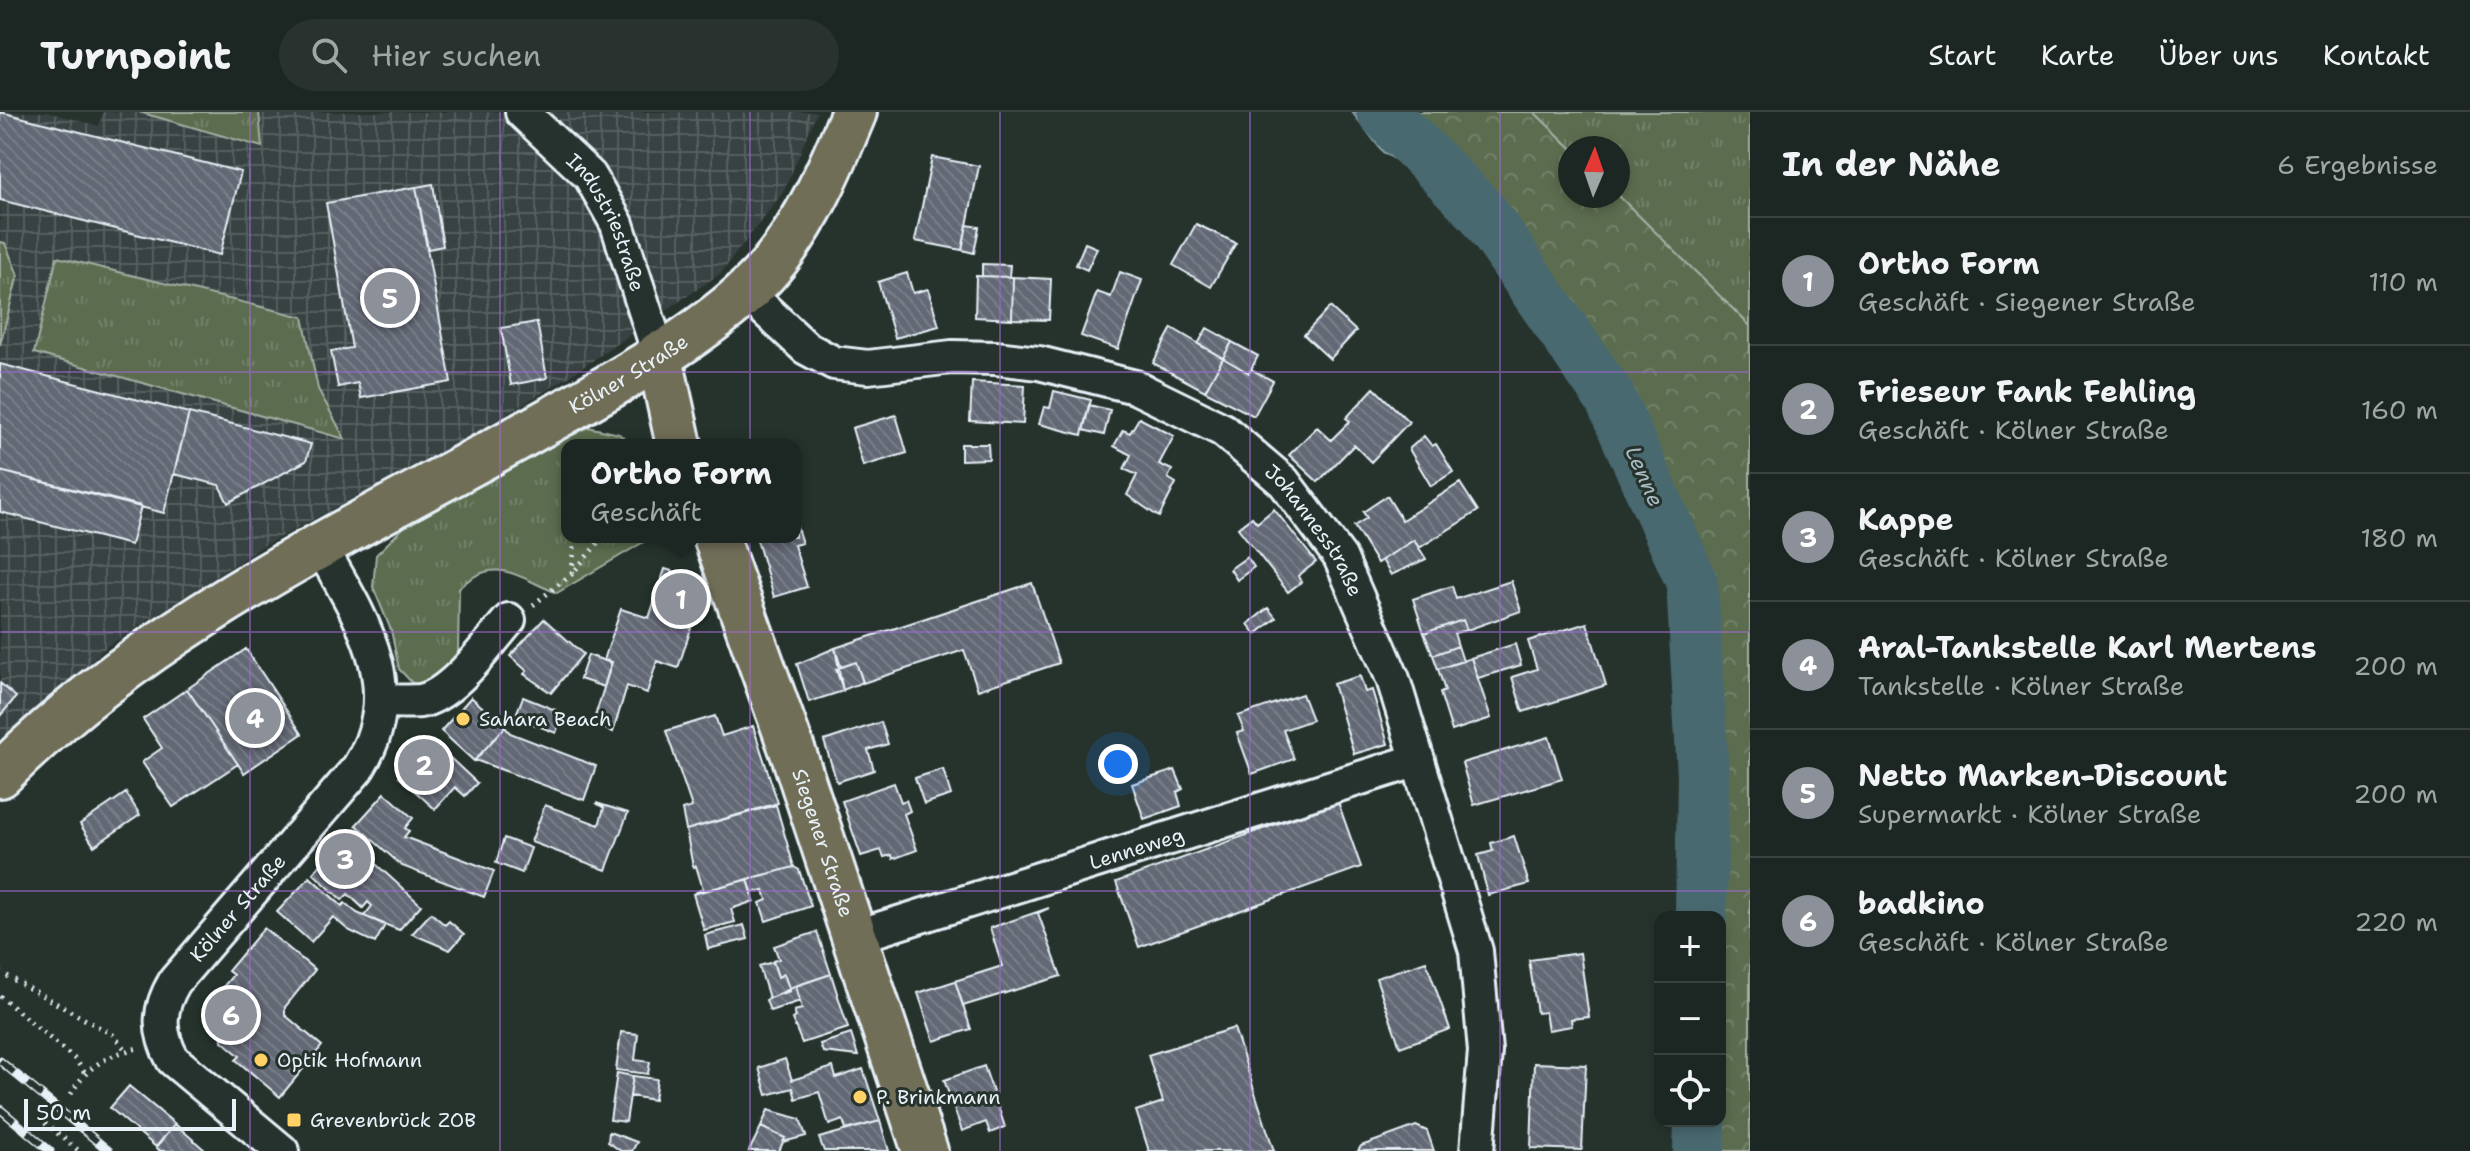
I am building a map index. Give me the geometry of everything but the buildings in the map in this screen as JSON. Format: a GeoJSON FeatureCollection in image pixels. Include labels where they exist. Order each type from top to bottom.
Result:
{"type":"FeatureCollection","features":[{"type":"Feature","properties":{"kind":"main road","name":"Kölner Straße"},"geometry":{"type":"LineString","coordinates":[[0,775],[54,721],[182,626],[571,408],[659,354],[746,292],[790,239],[846,129]]}},
{"type":"Feature","properties":{"kind":"main road"},"geometry":{"type":"LineString","coordinates":[[659,354],[678,439]]}},
{"type":"Feature","properties":{"kind":"main road","name":"Siegener Straße"},"geometry":{"type":"LineString","coordinates":[[718,543],[925,1151]]}},
{"type":"Feature","properties":{"kind":"street","name":"Industriestraße"},"geometry":{"type":"LineString","coordinates":[[522,112],[590,176],[617,224],[659,354]]}},
{"type":"Feature","properties":{"kind":"street","name":"Johannesstraße"},"geometry":{"type":"LineString","coordinates":[[746,292],[806,348],[834,363],[868,367],[952,357],[1039,363],[1135,387],[1223,430],[1284,482],[1340,557],[1393,679],[1476,951],[1485,1051],[1477,1151]]}},
{"type":"Feature","properties":{"kind":"street","name":"Kölner Straße"},"geometry":{"type":"LineString","coordinates":[[282,1151],[173,1060],[163,1043],[160,1021],[163,1001],[175,981],[358,768],[377,735],[382,701],[378,673],[364,627],[320,546]]}},
{"type":"Feature","properties":{"kind":"street"},"geometry":{"type":"LineString","coordinates":[[382,701],[421,701],[435,696],[449,687],[509,620]]}},
{"type":"Feature","properties":{"kind":"street","name":"Lenneweg"},"geometry":{"type":"LineString","coordinates":[[854,937],[1418,760]]}},
{"type":"Feature","properties":{"kind":"path"},"geometry":{"type":"LineString","coordinates":[[572,574],[575,543]]}},
{"type":"Feature","properties":{"kind":"path"},"geometry":{"type":"LineString","coordinates":[[509,620],[572,574],[598,543]]}},
{"type":"Feature","properties":{"kind":"path"},"geometry":{"type":"LineString","coordinates":[[0,972],[113,1035],[126,1050],[84,1072],[71,1094]]}},
{"type":"Feature","properties":{"kind":"path"},"geometry":{"type":"LineString","coordinates":[[0,996],[76,1060],[84,1072]]}},
{"type":"Feature","properties":{"kind":"path"},"geometry":{"type":"LineString","coordinates":[[45,1123],[79,1151]]}},
{"type":"Feature","properties":{"kind":"shaded area"},"geometry":{"type":"Polygon","coordinates":[[[0,112],[47,112],[99,126],[103,112],[139,112],[262,146],[259,112],[817,112],[784,191],[721,273],[567,378],[472,435],[263,546],[106,647],[0,750],[0,112]]]}},
{"type":"Feature","properties":{"kind":"green space"},"geometry":{"type":"Polygon","coordinates":[[[139,112],[259,112],[262,147],[139,112]]]}},
{"type":"Feature","properties":{"kind":"green space"},"geometry":{"type":"Polygon","coordinates":[[[1409,112],[1534,112],[1559,136],[1558,208],[1630,207],[1750,326],[1750,1151],[1686,1151],[1687,1127],[1726,1127],[1726,911],[1691,911],[1697,605],[1637,466],[1457,199],[1409,112]]]}},
{"type":"Feature","properties":{"kind":"green space"},"geometry":{"type":"Polygon","coordinates":[[[1534,112],[1750,112],[1750,326],[1630,207],[1630,136],[1559,136],[1534,112]]]}},
{"type":"Feature","properties":{"kind":"green space"},"geometry":{"type":"Polygon","coordinates":[[[0,242],[5,243],[18,275],[0,345],[0,242]]]}},
{"type":"Feature","properties":{"kind":"green space"},"geometry":{"type":"Polygon","coordinates":[[[57,257],[303,317],[318,389],[345,439],[34,353],[57,257]]]}},
{"type":"Feature","properties":{"kind":"green space"},"geometry":{"type":"Polygon","coordinates":[[[588,427],[619,434],[625,439],[565,439],[588,427]]]}},
{"type":"Feature","properties":{"kind":"green space"},"geometry":{"type":"Polygon","coordinates":[[[561,441],[561,543],[642,543],[557,593],[518,575],[495,570],[472,578],[459,588],[458,656],[433,684],[415,686],[399,669],[391,630],[373,587],[376,555],[411,520],[561,441]]]}},
{"type":"Feature","properties":{"kind":"water"},"geometry":{"type":"Polygon","coordinates":[[[1352,112],[1409,112],[1457,199],[1383,152],[1352,112]]]}},
{"type":"Feature","properties":{"kind":"waterway","name":"Lenne"},"geometry":{"type":"LineString","coordinates":[[1383,112],[1482,212],[1610,398],[1692,582],[1703,775],[1701,911]]}},
{"type":"Feature","properties":{"kind":"waterway","name":"Lenne"},"geometry":{"type":"LineString","coordinates":[[1699,1151],[1700,1127]]}},
{"type":"Feature","properties":{"kind":"railway"},"geometry":{"type":"LineString","coordinates":[[0,1061],[109,1151]]}},
{"type":"Feature","properties":{"kind":"railway"},"geometry":{"type":"LineString","coordinates":[[0,1109],[50,1151]]}},
{"type":"Feature","properties":{"kind":"place","name":"Netto Marken-Discount"},"geometry":{"type":"Point","coordinates":[390,298]}},
{"type":"Feature","properties":{"kind":"place","name":"Ortho Form"},"geometry":{"type":"Point","coordinates":[681,599]}},
{"type":"Feature","properties":{"kind":"place","name":"Aral-Tankstelle Karl Mertens"},"geometry":{"type":"Point","coordinates":[255,718]}},
{"type":"Feature","properties":{"kind":"place","name":"Sahara Beach"},"geometry":{"type":"Point","coordinates":[463,719]}},
{"type":"Feature","properties":{"kind":"place","name":"Frieseur Fank Fehling"},"geometry":{"type":"Point","coordinates":[424,765]}},
{"type":"Feature","properties":{"kind":"place","name":"Kappe"},"geometry":{"type":"Point","coordinates":[345,859]}},
{"type":"Feature","properties":{"kind":"place","name":"badkino"},"geometry":{"type":"Point","coordinates":[231,1015]}},
{"type":"Feature","properties":{"kind":"place","name":"Optik Hofmann"},"geometry":{"type":"Point","coordinates":[261,1060]}},
{"type":"Feature","properties":{"kind":"place","name":"P. Brinkmann"},"geometry":{"type":"Point","coordinates":[860,1097]}},
{"type":"Feature","properties":{"kind":"place","name":"Grevenbrück ZOB"},"geometry":{"type":"Point","coordinates":[294,1120]}}]}
